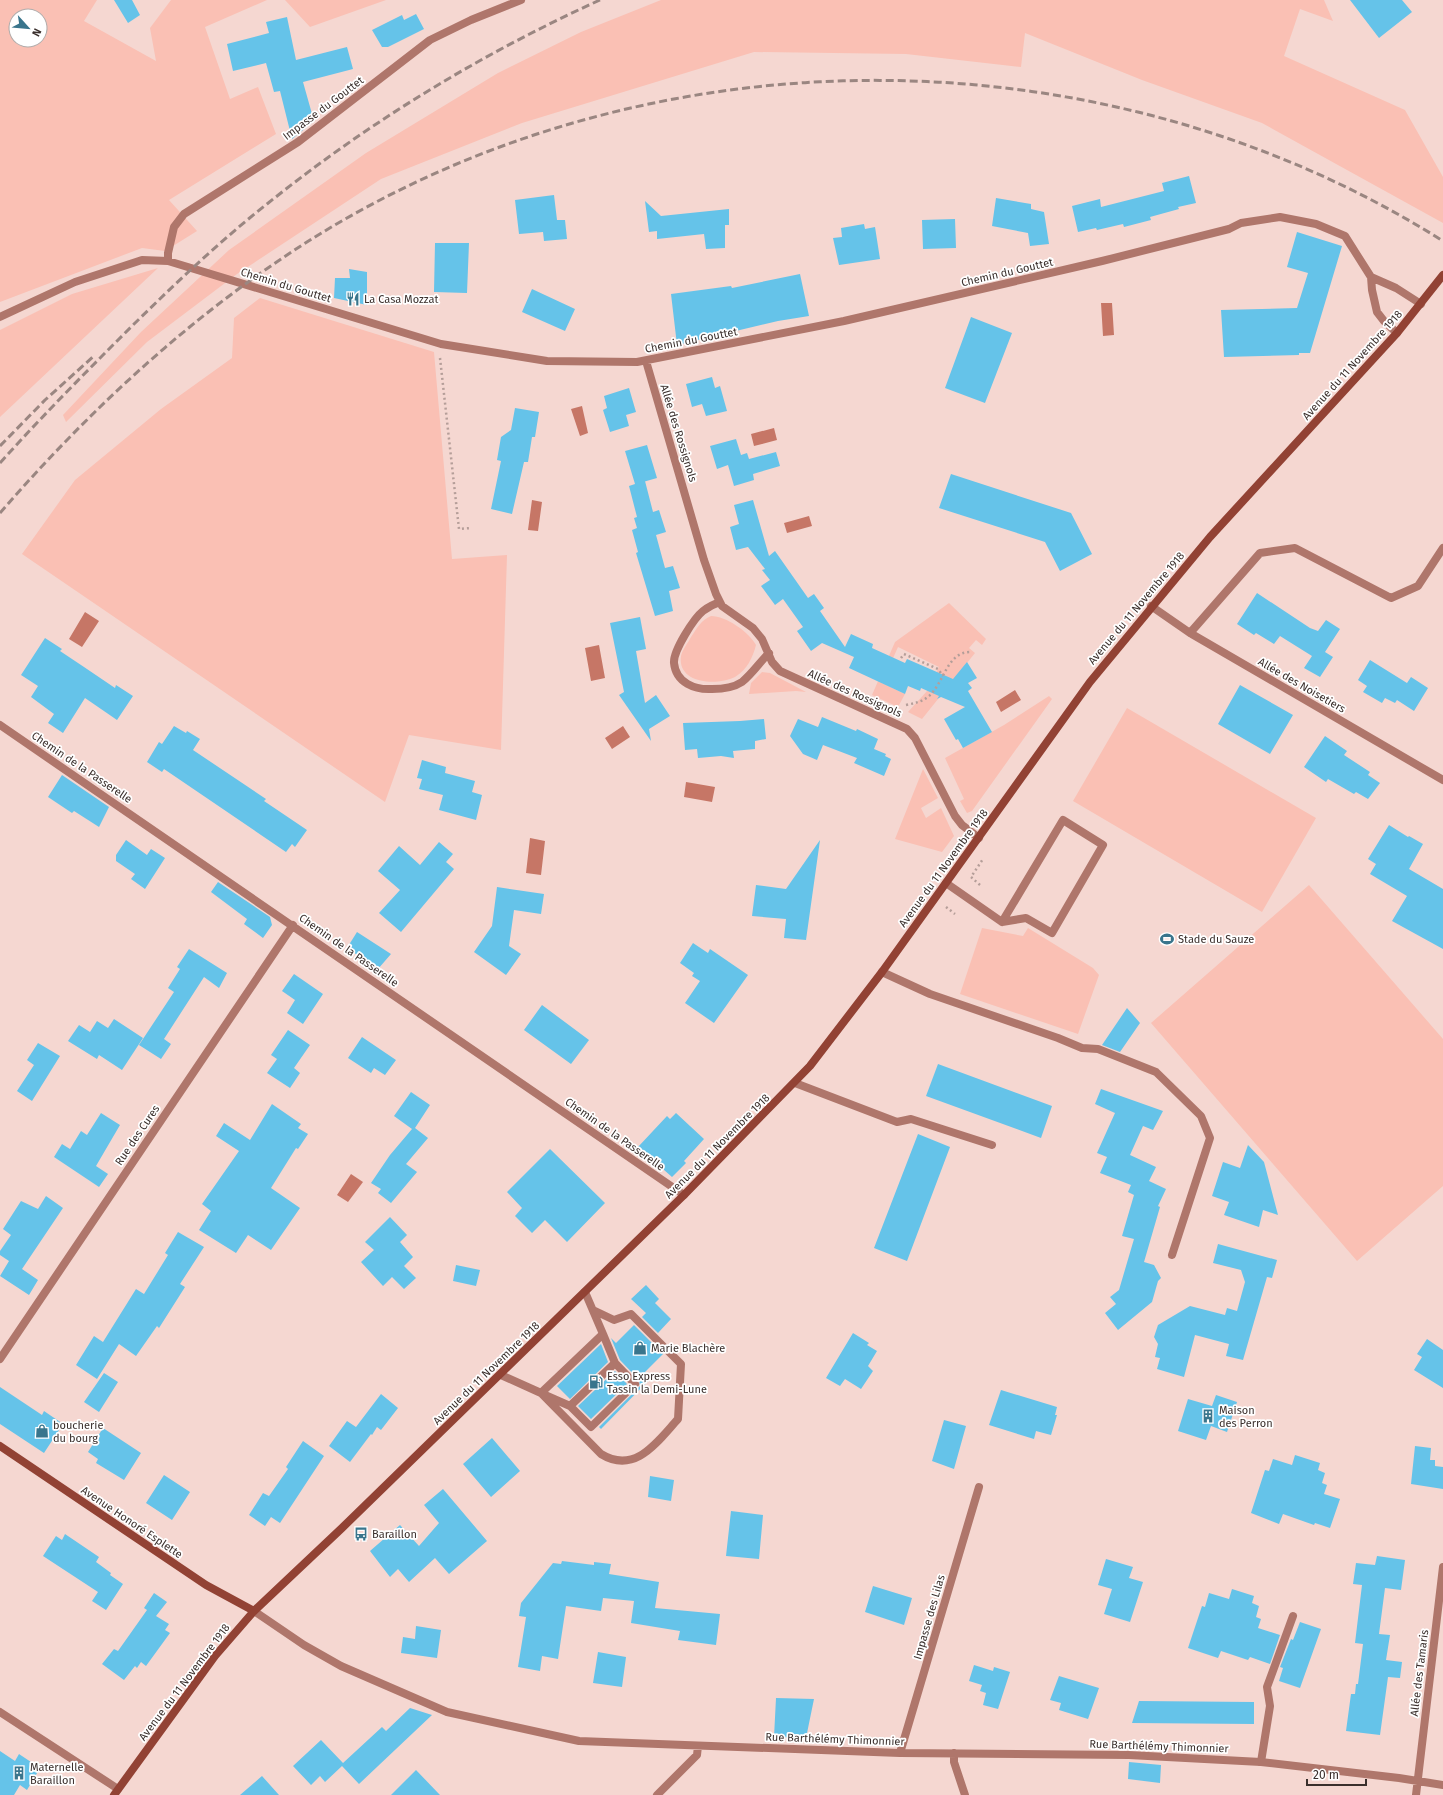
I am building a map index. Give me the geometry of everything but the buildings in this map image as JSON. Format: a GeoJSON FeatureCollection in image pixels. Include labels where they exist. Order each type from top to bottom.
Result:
{"type":"FeatureCollection","features":[{"type":"Feature","properties":{"kind":"main road","name":"Avenue du 11 Novembre 1918"},"geometry":{"type":"LineString","coordinates":[[116,1792],[215,1656],[254,1611],[501,1374],[684,1195],[795,1083],[837,1033],[1090,682],[1151,606],[1215,531],[1397,333],[1442,278]]}},
{"type":"Feature","properties":{"kind":"main road","name":"Avenue Honoré Esplette"},"geometry":{"type":"LineString","coordinates":[[0,1446],[206,1585],[254,1611]]}},
{"type":"Feature","properties":{"kind":"street","name":"Impasse du Gouttet"},"geometry":{"type":"LineString","coordinates":[[168,261],[168,253],[174,227],[184,214],[298,142],[430,40],[471,20],[520,0]]}},
{"type":"Feature","properties":{"kind":"street","name":"Chemin du Gouttet"},"geometry":{"type":"LineString","coordinates":[[0,317],[75,282],[142,260],[168,261],[441,344],[547,362],[646,361],[844,321],[1102,261],[1229,229],[1241,223],[1280,217],[1316,224],[1345,236],[1371,276],[1372,290],[1377,312],[1397,333]]}},
{"type":"Feature","properties":{"kind":"street"},"geometry":{"type":"LineString","coordinates":[[1371,276],[1396,288],[1421,304]]}},
{"type":"Feature","properties":{"kind":"street","name":"Allée des Rossignols"},"geometry":{"type":"LineString","coordinates":[[646,361],[704,560],[720,602],[725,609],[753,628],[762,639],[772,662],[780,671],[907,729],[919,745],[954,816],[962,825],[979,838]]}},
{"type":"Feature","properties":{"kind":"street"},"geometry":{"type":"LineString","coordinates":[[1190,633],[1260,553],[1295,548],[1391,598],[1418,586],[1443,548]]}},
{"type":"Feature","properties":{"kind":"street"},"geometry":{"type":"LineString","coordinates":[[720,602],[711,606],[698,617],[677,650],[674,663],[683,681],[693,688],[703,690],[722,689],[733,686],[742,682],[769,653]]}},
{"type":"Feature","properties":{"kind":"street","name":"Allée des Noisetiers"},"geometry":{"type":"LineString","coordinates":[[1151,606],[1190,633],[1443,780]]}},
{"type":"Feature","properties":{"kind":"street","name":"Chemin de la Passerelle"},"geometry":{"type":"LineString","coordinates":[[0,725],[684,1195]]}},
{"type":"Feature","properties":{"kind":"street"},"geometry":{"type":"LineString","coordinates":[[946,883],[1002,922],[1026,918],[1052,933],[1103,845],[1062,820],[1002,922]]}},
{"type":"Feature","properties":{"kind":"street","name":"Rue des Cures"},"geometry":{"type":"LineString","coordinates":[[0,1358],[293,925]]}},
{"type":"Feature","properties":{"kind":"street"},"geometry":{"type":"LineString","coordinates":[[882,972],[930,994],[1058,1038],[1082,1048],[1098,1049],[1156,1072],[1201,1116],[1210,1138],[1172,1255]]}},
{"type":"Feature","properties":{"kind":"street"},"geometry":{"type":"LineString","coordinates":[[795,1083],[897,1122],[911,1119],[992,1145]]}},
{"type":"Feature","properties":{"kind":"street"},"geometry":{"type":"LineString","coordinates":[[501,1374],[570,1406],[591,1427],[635,1384],[615,1363],[585,1292]]}},
{"type":"Feature","properties":{"kind":"street"},"geometry":{"type":"LineString","coordinates":[[541,1393],[601,1454],[609,1459],[619,1461],[632,1460],[644,1454],[678,1419],[681,1364],[631,1314],[614,1320],[593,1310]]}},
{"type":"Feature","properties":{"kind":"street"},"geometry":{"type":"LineString","coordinates":[[541,1393],[603,1334]]}},
{"type":"Feature","properties":{"kind":"street"},"geometry":{"type":"LineString","coordinates":[[570,1406],[615,1363]]}},
{"type":"Feature","properties":{"kind":"street","name":"Impasse des Lilas"},"geometry":{"type":"LineString","coordinates":[[900,1753],[979,1487]]}},
{"type":"Feature","properties":{"kind":"street","name":"Allée des Tamaris"},"geometry":{"type":"LineString","coordinates":[[1416,1795],[1443,1567]]}},
{"type":"Feature","properties":{"kind":"street","name":"Rue Barthélémy Thimonnier"},"geometry":{"type":"LineString","coordinates":[[254,1611],[304,1645],[341,1666],[447,1712],[579,1741],[900,1753],[1129,1755],[1261,1762],[1443,1785]]}},
{"type":"Feature","properties":{"kind":"street"},"geometry":{"type":"LineString","coordinates":[[1261,1762],[1270,1706],[1267,1688],[1293,1616]]}},
{"type":"Feature","properties":{"kind":"street"},"geometry":{"type":"LineString","coordinates":[[0,1712],[116,1792]]}},
{"type":"Feature","properties":{"kind":"street"},"geometry":{"type":"LineString","coordinates":[[657,1795],[697,1755],[698,1746]]}},
{"type":"Feature","properties":{"kind":"street"},"geometry":{"type":"LineString","coordinates":[[954,1753],[954,1762],[964,1795]]}},
{"type":"Feature","properties":{"kind":"path"},"geometry":{"type":"LineString","coordinates":[[441,344],[439,351],[460,529],[471,528]]}},
{"type":"Feature","properties":{"kind":"path"},"geometry":{"type":"LineString","coordinates":[[906,705],[918,703],[931,695],[948,666],[964,652],[970,652]]}},
{"type":"Feature","properties":{"kind":"path"},"geometry":{"type":"LineString","coordinates":[[901,658],[904,654],[938,669],[943,676]]}},
{"type":"Feature","properties":{"kind":"path"},"geometry":{"type":"LineString","coordinates":[[938,669],[948,666]]}},
{"type":"Feature","properties":{"kind":"path"},"geometry":{"type":"LineString","coordinates":[[980,885],[971,877],[983,859]]}},
{"type":"Feature","properties":{"kind":"path"},"geometry":{"type":"LineString","coordinates":[[946,907],[955,914]]}},
{"type":"Feature","properties":{"kind":"shaded area"},"geometry":{"type":"Polygon","coordinates":[[[0,0],[97,0],[84,21],[156,61],[150,28],[171,0],[267,0],[205,27],[230,99],[258,87],[276,134],[169,200],[197,231],[165,251],[142,248],[0,302],[0,0]]]}},
{"type":"Feature","properties":{"kind":"shaded area"},"geometry":{"type":"Polygon","coordinates":[[[285,0],[386,0],[310,27],[285,0]]]}},
{"type":"Feature","properties":{"kind":"shaded area"},"geometry":{"type":"Polygon","coordinates":[[[661,0],[1324,0],[1333,21],[1300,9],[1284,56],[1405,110],[1443,177],[1443,223],[1262,123],[1142,80],[1025,33],[1021,67],[906,54],[754,52],[522,123],[381,179],[237,274],[147,342],[66,422],[63,415],[141,332],[229,250],[366,153],[498,73],[581,32],[661,0]]]}},
{"type":"Feature","properties":{"kind":"shaded area"},"geometry":{"type":"Polygon","coordinates":[[[158,268],[0,417],[0,330],[72,294],[158,268]]]}},
{"type":"Feature","properties":{"kind":"shaded area"},"geometry":{"type":"Polygon","coordinates":[[[260,298],[434,352],[452,559],[507,555],[501,750],[409,735],[385,802],[22,554],[75,480],[161,409],[232,358],[234,318],[260,298]]]}},
{"type":"Feature","properties":{"kind":"shaded area"},"geometry":{"type":"Polygon","coordinates":[[[1101,303],[1112,303],[1114,335],[1103,336],[1101,303]]]}},
{"type":"Feature","properties":{"kind":"shaded area"},"geometry":{"type":"Polygon","coordinates":[[[582,406],[588,433],[580,436],[571,409],[582,406]]]}},
{"type":"Feature","properties":{"kind":"shaded area"},"geometry":{"type":"Polygon","coordinates":[[[774,428],[777,440],[754,446],[751,434],[774,428]]]}},
{"type":"Feature","properties":{"kind":"shaded area"},"geometry":{"type":"Polygon","coordinates":[[[532,500],[542,502],[538,531],[528,530],[532,500]]]}},
{"type":"Feature","properties":{"kind":"shaded area"},"geometry":{"type":"Polygon","coordinates":[[[809,516],[812,526],[787,533],[784,523],[809,516]]]}},
{"type":"Feature","properties":{"kind":"shaded area"},"geometry":{"type":"Polygon","coordinates":[[[949,603],[986,639],[982,645],[976,640],[969,648],[975,653],[922,719],[908,712],[927,691],[939,667],[898,647],[882,683],[905,694],[898,707],[872,695],[895,642],[949,603]]]}},
{"type":"Feature","properties":{"kind":"shaded area"},"geometry":{"type":"Polygon","coordinates":[[[85,612],[99,621],[82,647],[69,639],[85,612]]]}},
{"type":"Feature","properties":{"kind":"shaded area"},"geometry":{"type":"Polygon","coordinates":[[[711,616],[730,622],[743,630],[756,645],[751,659],[743,671],[735,677],[727,680],[709,682],[692,677],[685,672],[681,665],[681,656],[685,646],[700,625],[704,620],[711,616]]]}},
{"type":"Feature","properties":{"kind":"shaded area"},"geometry":{"type":"Polygon","coordinates":[[[599,645],[605,678],[591,681],[585,648],[599,645]]]}},
{"type":"Feature","properties":{"kind":"shaded area"},"geometry":{"type":"Polygon","coordinates":[[[762,672],[770,673],[806,692],[796,691],[749,694],[751,683],[762,672]]]}},
{"type":"Feature","properties":{"kind":"shaded area"},"geometry":{"type":"Polygon","coordinates":[[[1015,690],[1021,700],[1001,712],[996,702],[1015,690]]]}},
{"type":"Feature","properties":{"kind":"shaded area"},"geometry":{"type":"Polygon","coordinates":[[[1049,696],[1052,699],[972,811],[967,813],[960,801],[964,799],[945,758],[1004,725],[1049,696]]]}},
{"type":"Feature","properties":{"kind":"shaded area"},"geometry":{"type":"Polygon","coordinates":[[[1127,708],[1316,818],[1262,912],[1073,801],[1127,708]]]}},
{"type":"Feature","properties":{"kind":"shaded area"},"geometry":{"type":"Polygon","coordinates":[[[623,726],[630,737],[612,749],[605,738],[623,726]]]}},
{"type":"Feature","properties":{"kind":"shaded area"},"geometry":{"type":"Polygon","coordinates":[[[923,769],[938,798],[921,808],[926,818],[941,808],[954,836],[942,852],[895,839],[923,769]]]}},
{"type":"Feature","properties":{"kind":"shaded area"},"geometry":{"type":"Polygon","coordinates":[[[686,782],[715,787],[712,802],[684,797],[686,782]]]}},
{"type":"Feature","properties":{"kind":"shaded area"},"geometry":{"type":"Polygon","coordinates":[[[530,838],[545,841],[541,875],[526,873],[530,838]]]}},
{"type":"Feature","properties":{"kind":"shaded area"},"geometry":{"type":"Polygon","coordinates":[[[1309,885],[1443,1039],[1443,1186],[1357,1261],[1151,1023],[1309,885]]]}},
{"type":"Feature","properties":{"kind":"shaded area"},"geometry":{"type":"Polygon","coordinates":[[[982,928],[1023,936],[1028,928],[1093,968],[1099,975],[1078,1034],[960,994],[982,928]]]}},
{"type":"Feature","properties":{"kind":"shaded area"},"geometry":{"type":"Polygon","coordinates":[[[351,1174],[363,1182],[348,1202],[337,1195],[351,1174]]]}},
{"type":"Feature","properties":{"kind":"railway"},"geometry":{"type":"LineString","coordinates":[[0,463],[82,376],[182,278],[215,247],[306,174],[345,145],[386,118],[469,67],[512,43],[600,0]]}},
{"type":"Feature","properties":{"kind":"railway"},"geometry":{"type":"LineString","coordinates":[[0,513],[71,436],[147,363],[228,297],[315,237],[447,168],[587,119],[732,90],[879,80],[1027,91],[1172,121],[1311,171],[1443,241]]}},
{"type":"Feature","properties":{"kind":"railway"},"geometry":{"type":"LineString","coordinates":[[0,446],[45,400],[95,355]]}},
{"type":"Feature","properties":{"kind":"place","name":"La Casa Mozzat"},"geometry":{"type":"Point","coordinates":[353,299]}},
{"type":"Feature","properties":{"kind":"place","name":"Stade du Sauze"},"geometry":{"type":"Point","coordinates":[1167,939]}},
{"type":"Feature","properties":{"kind":"place","name":"Marie Blachère"},"geometry":{"type":"Point","coordinates":[640,1348]}},
{"type":"Feature","properties":{"kind":"place","name":"Esso Express Tassin la Demi-Lune"},"geometry":{"type":"Point","coordinates":[596,1382]}},
{"type":"Feature","properties":{"kind":"place","name":"Maison des Perron"},"geometry":{"type":"Point","coordinates":[1208,1416]}},
{"type":"Feature","properties":{"kind":"place","name":"boucherie du bourg"},"geometry":{"type":"Point","coordinates":[42,1431]}},
{"type":"Feature","properties":{"kind":"place","name":"Baraillon"},"geometry":{"type":"Point","coordinates":[361,1534]}},
{"type":"Feature","properties":{"kind":"place","name":"Maternelle Baraillon"},"geometry":{"type":"Point","coordinates":[19,1773]}}]}
